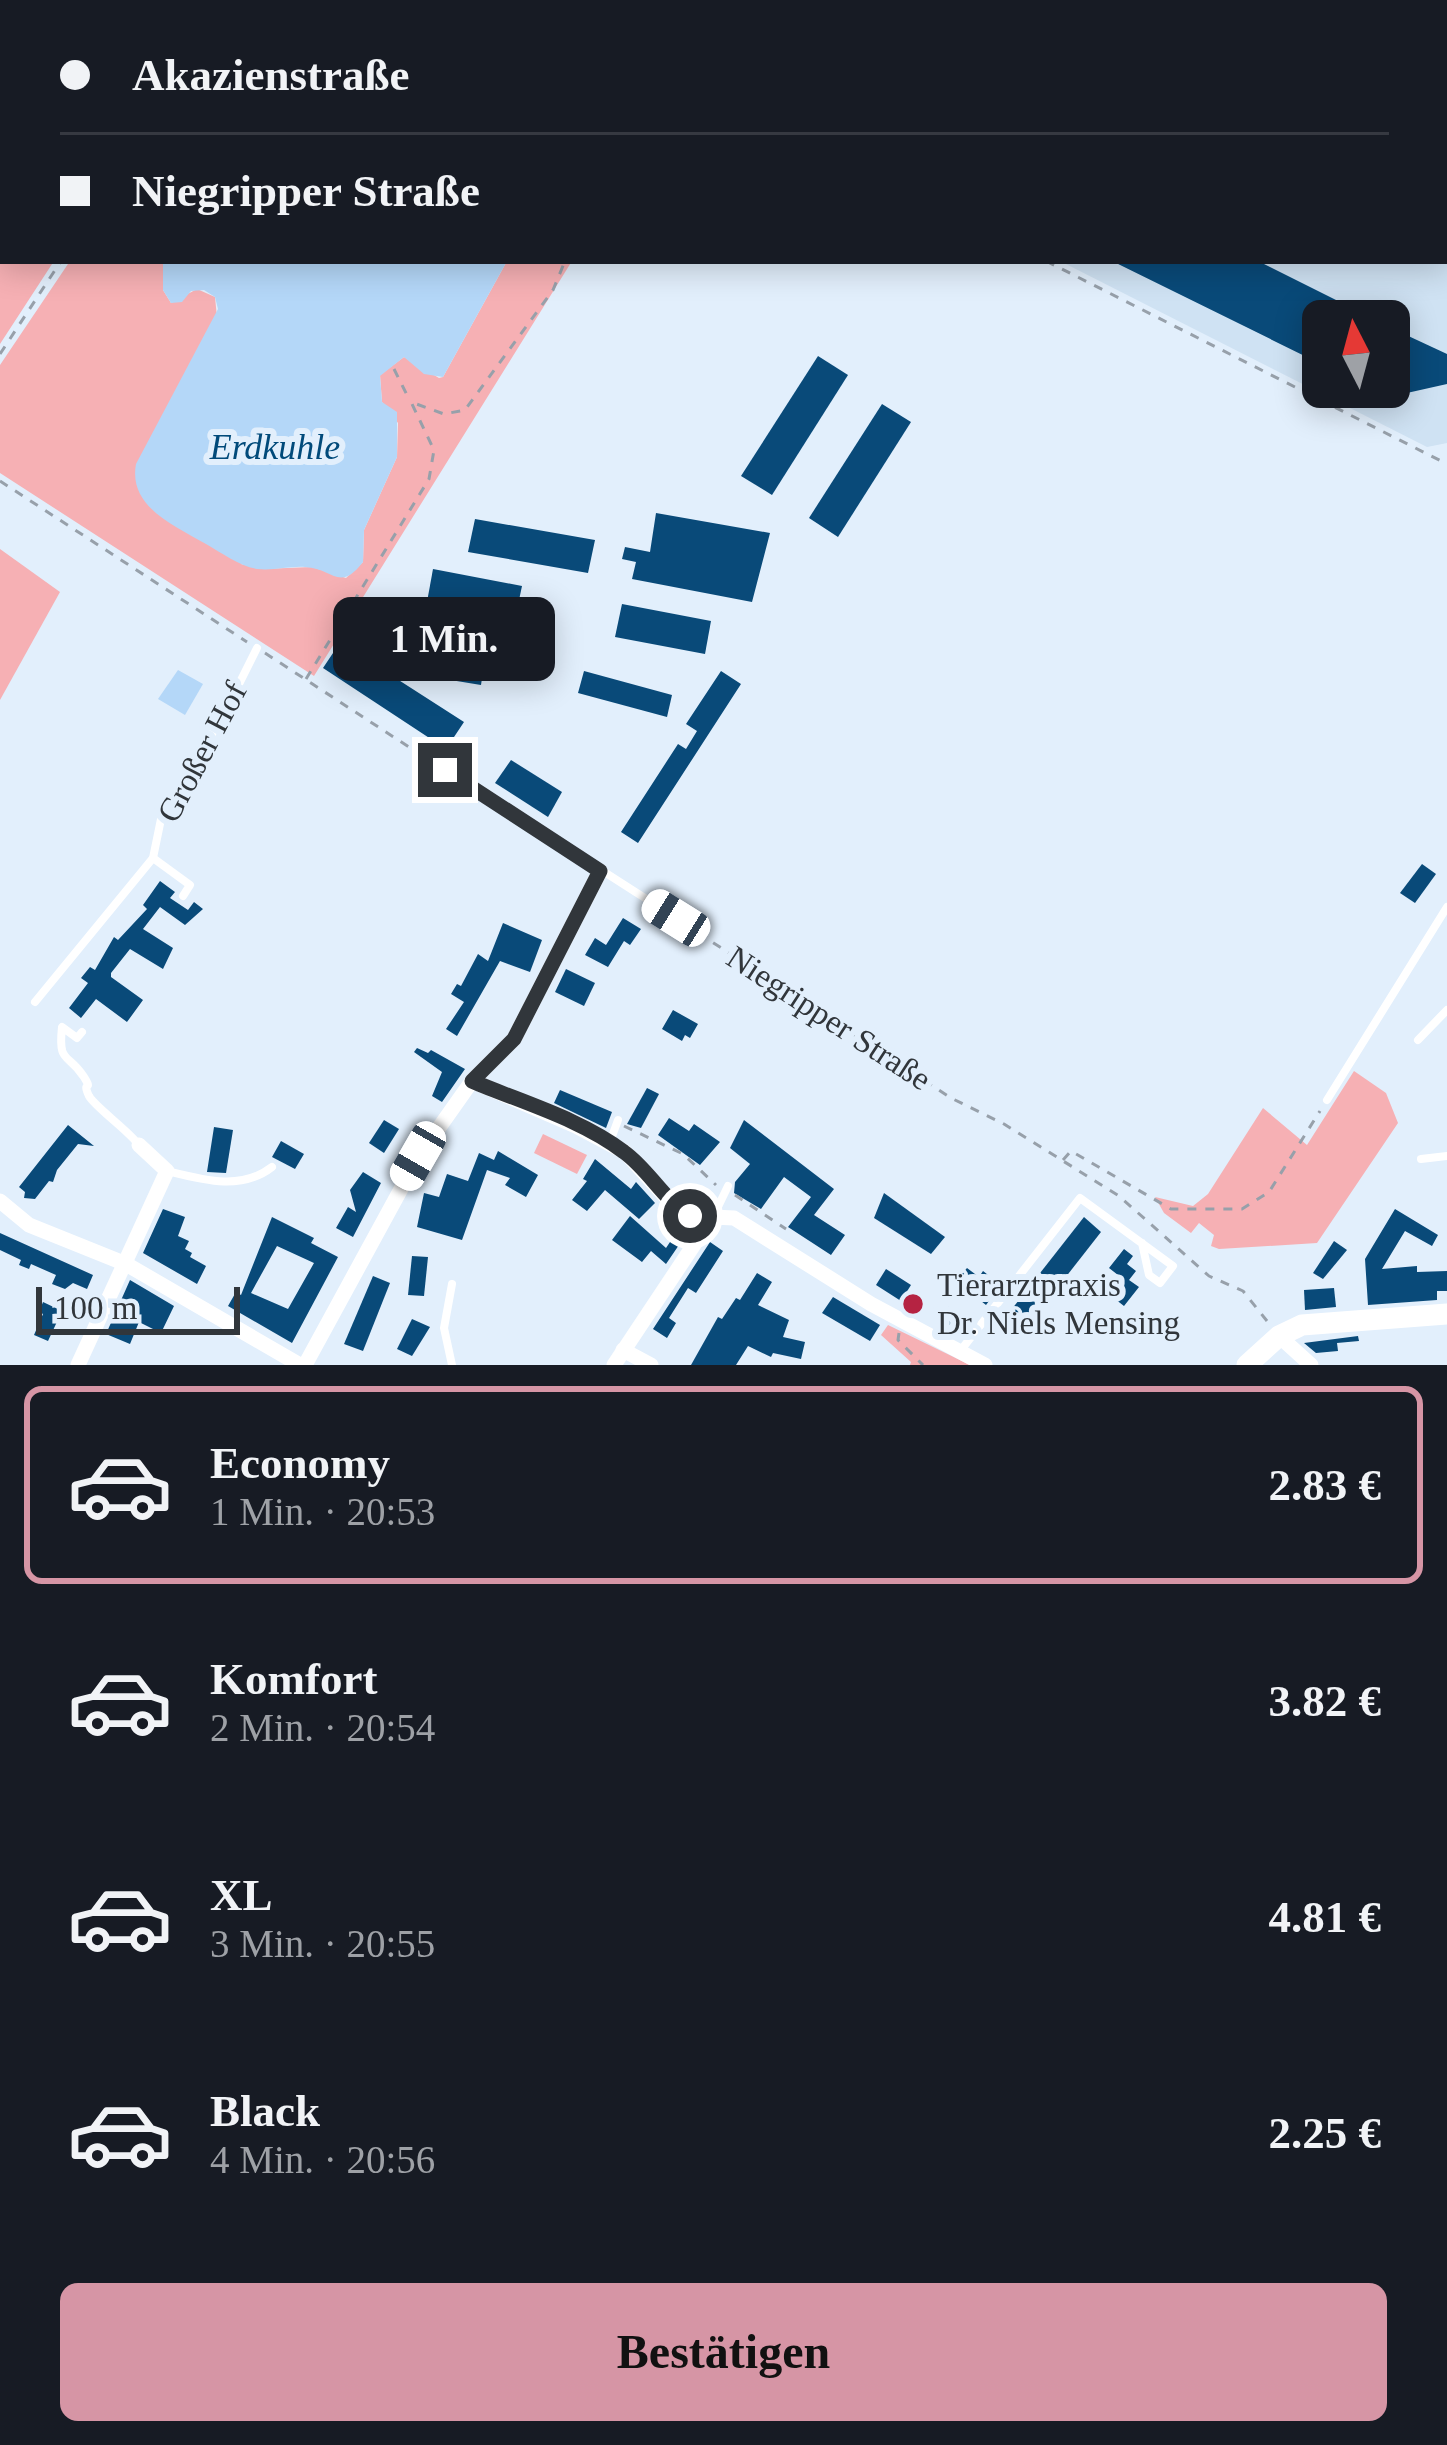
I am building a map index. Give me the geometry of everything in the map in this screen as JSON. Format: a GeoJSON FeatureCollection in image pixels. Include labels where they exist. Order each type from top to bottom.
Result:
{"type":"FeatureCollection","features":[{"type":"Feature","properties":{"kind":"street"},"geometry":{"type":"LineString","coordinates":[[0,1201],[29,1225],[126,1264],[302,1365],[418,1156],[472,1081],[514,1039],[600,871]]}},
{"type":"Feature","properties":{"kind":"street"},"geometry":{"type":"LineString","coordinates":[[472,1081],[625,1152],[673,1205],[690,1216],[734,1218],[901,1320],[985,1365]]}},
{"type":"Feature","properties":{"kind":"street"},"geometry":{"type":"LineString","coordinates":[[78,1365],[167,1171],[139,1145]]}},
{"type":"Feature","properties":{"kind":"street"},"geometry":{"type":"LineString","coordinates":[[651,1365],[619,1358],[713,1216]]}},
{"type":"Feature","properties":{"kind":"street"},"geometry":{"type":"LineString","coordinates":[[1247,1365],[1279,1336],[1320,1322],[1447,1314]]}},
{"type":"Feature","properties":{"kind":"street"},"geometry":{"type":"LineString","coordinates":[[1279,1336],[1311,1365]]}},
{"type":"Feature","properties":{"kind":"lane","name":"Großer Hof"},"geometry":{"type":"LineString","coordinates":[[34,1002],[153,858],[161,819],[257,648]]}},
{"type":"Feature","properties":{"kind":"lane"},"geometry":{"type":"LineString","coordinates":[[445,770],[676,918]]}},
{"type":"Feature","properties":{"kind":"lane","name":"Großer Hof"},"geometry":{"type":"LineString","coordinates":[[153,858],[190,885],[183,896]]}},
{"type":"Feature","properties":{"kind":"lane"},"geometry":{"type":"LineString","coordinates":[[1327,1100],[1447,907]]}},
{"type":"Feature","properties":{"kind":"lane"},"geometry":{"type":"LineString","coordinates":[[1418,1040],[1447,1010]]}},
{"type":"Feature","properties":{"kind":"lane"},"geometry":{"type":"LineString","coordinates":[[82,1032],[77,1038],[62,1028],[59,1051],[63,1059],[83,1075],[94,1102],[139,1145]]}},
{"type":"Feature","properties":{"kind":"lane"},"geometry":{"type":"LineString","coordinates":[[609,1144],[618,1122]]}},
{"type":"Feature","properties":{"kind":"lane"},"geometry":{"type":"LineString","coordinates":[[1420,1159],[1447,1156]]}},
{"type":"Feature","properties":{"kind":"lane"},"geometry":{"type":"LineString","coordinates":[[167,1171],[241,1182],[256,1180],[272,1167]]}},
{"type":"Feature","properties":{"kind":"lane"},"geometry":{"type":"LineString","coordinates":[[713,1216],[727,1188]]}},
{"type":"Feature","properties":{"kind":"lane"},"geometry":{"type":"LineString","coordinates":[[961,1350],[1080,1198],[1142,1243],[1173,1266],[1160,1283],[1149,1275],[1142,1243]]}},
{"type":"Feature","properties":{"kind":"lane"},"geometry":{"type":"LineString","coordinates":[[452,1284],[444,1328],[452,1365]]}},
{"type":"Feature","properties":{"kind":"path"},"geometry":{"type":"LineString","coordinates":[[0,354],[59,264]]}},
{"type":"Feature","properties":{"kind":"path"},"geometry":{"type":"LineString","coordinates":[[411,402],[444,414],[465,410],[553,290],[564,264]]}},
{"type":"Feature","properties":{"kind":"path"},"geometry":{"type":"LineString","coordinates":[[1052,264],[1447,464]]}},
{"type":"Feature","properties":{"kind":"path"},"geometry":{"type":"LineString","coordinates":[[306,679],[429,478],[434,450],[394,369]]}},
{"type":"Feature","properties":{"kind":"path"},"geometry":{"type":"LineString","coordinates":[[0,481],[445,770]]}},
{"type":"Feature","properties":{"kind":"path","name":"Niegripper Straße"},"geometry":{"type":"LineString","coordinates":[[676,918],[951,1098],[1004,1124],[1119,1196],[1209,1276],[1243,1291],[1279,1336]]}},
{"type":"Feature","properties":{"kind":"path"},"geometry":{"type":"LineString","coordinates":[[1062,1162],[1071,1151],[1171,1209],[1242,1209],[1269,1192],[1327,1100]]}},
{"type":"Feature","properties":{"kind":"path"},"geometry":{"type":"LineString","coordinates":[[618,1122],[683,1154],[786,1229]]}},
{"type":"Feature","properties":{"kind":"path"},"geometry":{"type":"LineString","coordinates":[[901,1320],[898,1340],[923,1365]]}},
{"type":"Feature","properties":{"kind":"shaded area"},"geometry":{"type":"Polygon","coordinates":[[[0,264],[52,264],[0,344],[0,264]]]}},
{"type":"Feature","properties":{"kind":"shaded area"},"geometry":{"type":"Polygon","coordinates":[[[68,264],[163,264],[163,290],[171,303],[197,289],[215,297],[241,564],[262,569],[312,567],[346,578],[363,562],[364,530],[397,457],[398,423],[382,402],[380,375],[404,357],[443,377],[505,264],[570,264],[314,676],[0,473],[0,365],[68,264]]]}},
{"type":"Feature","properties":{"kind":"shaded area"},"geometry":{"type":"Polygon","coordinates":[[[1066,264],[1447,264],[1447,443],[1427,447],[1350,408],[1410,408],[1410,300],[1302,300],[1302,384],[1066,264]]]}},
{"type":"Feature","properties":{"kind":"shaded area"},"geometry":{"type":"Polygon","coordinates":[[[0,549],[60,592],[0,700],[0,549]]]}},
{"type":"Feature","properties":{"kind":"shaded area"},"geometry":{"type":"Polygon","coordinates":[[[1354,1071],[1386,1093],[1398,1123],[1317,1243],[1219,1249],[1211,1246],[1214,1235],[1199,1223],[1191,1233],[1164,1213],[1155,1197],[1193,1206],[1208,1194],[1263,1108],[1307,1145],[1354,1071]]]}},
{"type":"Feature","properties":{"kind":"shaded area"},"geometry":{"type":"Polygon","coordinates":[[[543,1134],[587,1155],[577,1174],[534,1153],[543,1134]]]}},
{"type":"Feature","properties":{"kind":"shaded area"},"geometry":{"type":"Polygon","coordinates":[[[888,1325],[970,1365],[910,1365],[881,1335],[888,1325]]]}},
{"type":"Feature","properties":{"kind":"water","name":"Erdkuhle"},"geometry":{"type":"Polygon","coordinates":[[[163,264],[505,264],[443,377],[424,374],[404,357],[380,376],[382,402],[397,412],[397,457],[364,530],[363,562],[341,577],[315,568],[244,565],[168,522],[139,492],[136,464],[218,309],[215,297],[204,290],[191,291],[182,302],[171,303],[163,290],[163,264]]]}},
{"type":"Feature","properties":{"kind":"water"},"geometry":{"type":"Polygon","coordinates":[[[178,670],[203,684],[185,715],[158,699],[178,670]]]}},
{"type":"Feature","properties":{"kind":"building"},"geometry":{"type":"Polygon","coordinates":[[[1118,264],[1264,264],[1336,300],[1302,300],[1302,355],[1118,264]]]}},
{"type":"Feature","properties":{"kind":"building"},"geometry":{"type":"Polygon","coordinates":[[[1410,337],[1447,354],[1447,384],[1410,392],[1410,337]]]}},
{"type":"Feature","properties":{"kind":"building"},"geometry":{"type":"Polygon","coordinates":[[[818,356],[848,375],[772,495],[741,476],[818,356]]]}},
{"type":"Feature","properties":{"kind":"building"},"geometry":{"type":"Polygon","coordinates":[[[882,404],[911,422],[838,537],[809,518],[882,404]]]}},
{"type":"Feature","properties":{"kind":"building"},"geometry":{"type":"Polygon","coordinates":[[[656,513],[770,533],[752,602],[632,579],[636,562],[622,559],[625,547],[650,552],[656,513]]]}},
{"type":"Feature","properties":{"kind":"building"},"geometry":{"type":"Polygon","coordinates":[[[475,519],[595,540],[588,573],[468,552],[475,519]]]}},
{"type":"Feature","properties":{"kind":"building"},"geometry":{"type":"Polygon","coordinates":[[[433,569],[522,586],[515,619],[427,602],[433,569]]]}},
{"type":"Feature","properties":{"kind":"building"},"geometry":{"type":"Polygon","coordinates":[[[369,599],[396,617],[369,661],[464,722],[446,749],[323,668],[369,599]]]}},
{"type":"Feature","properties":{"kind":"building"},"geometry":{"type":"Polygon","coordinates":[[[622,604],[711,621],[705,654],[615,637],[622,604]]]}},
{"type":"Feature","properties":{"kind":"building"},"geometry":{"type":"Polygon","coordinates":[[[437,631],[499,642],[496,660],[485,658],[481,685],[420,675],[425,646],[415,644],[417,633],[436,636],[437,631]]]}},
{"type":"Feature","properties":{"kind":"building"},"geometry":{"type":"Polygon","coordinates":[[[584,671],[672,695],[667,717],[578,693],[584,671]]]}},
{"type":"Feature","properties":{"kind":"building"},"geometry":{"type":"Polygon","coordinates":[[[721,671],[741,684],[638,843],[621,832],[678,744],[686,749],[697,731],[686,724],[721,671]]]}},
{"type":"Feature","properties":{"kind":"building"},"geometry":{"type":"Polygon","coordinates":[[[511,760],[562,792],[548,817],[495,783],[511,760]]]}},
{"type":"Feature","properties":{"kind":"building"},"geometry":{"type":"Polygon","coordinates":[[[1422,864],[1436,874],[1415,903],[1400,893],[1422,864]]]}},
{"type":"Feature","properties":{"kind":"building"},"geometry":{"type":"Polygon","coordinates":[[[160,881],[175,892],[170,898],[188,910],[194,902],[203,909],[185,925],[160,907],[143,929],[173,948],[163,969],[130,949],[111,973],[143,1000],[127,1022],[96,999],[81,1018],[69,1008],[88,983],[81,978],[90,967],[95,970],[114,937],[118,940],[147,909],[143,905],[160,881]]]}},
{"type":"Feature","properties":{"kind":"building"},"geometry":{"type":"Polygon","coordinates":[[[623,918],[641,929],[630,945],[624,941],[608,967],[585,955],[595,938],[606,945],[623,918]]]}},
{"type":"Feature","properties":{"kind":"building"},"geometry":{"type":"Polygon","coordinates":[[[503,923],[542,940],[530,972],[500,961],[457,1036],[446,1029],[464,1002],[451,994],[457,984],[461,986],[478,954],[488,961],[503,923]]]}},
{"type":"Feature","properties":{"kind":"building"},"geometry":{"type":"Polygon","coordinates":[[[566,969],[595,983],[584,1006],[555,992],[566,969]]]}},
{"type":"Feature","properties":{"kind":"building"},"geometry":{"type":"Polygon","coordinates":[[[673,1010],[698,1024],[690,1038],[685,1035],[682,1041],[662,1029],[673,1010]]]}},
{"type":"Feature","properties":{"kind":"building"},"geometry":{"type":"Polygon","coordinates":[[[417,1048],[431,1050],[465,1069],[442,1102],[432,1096],[442,1072],[414,1052],[417,1048]]]}},
{"type":"Feature","properties":{"kind":"building"},"geometry":{"type":"Polygon","coordinates":[[[647,1088],[659,1094],[641,1128],[627,1124],[647,1088]]]}},
{"type":"Feature","properties":{"kind":"building"},"geometry":{"type":"Polygon","coordinates":[[[560,1090],[612,1112],[606,1128],[554,1103],[560,1090]]]}},
{"type":"Feature","properties":{"kind":"building"},"geometry":{"type":"Polygon","coordinates":[[[669,1118],[689,1131],[694,1124],[720,1142],[700,1165],[658,1135],[669,1118]]]}},
{"type":"Feature","properties":{"kind":"building"},"geometry":{"type":"Polygon","coordinates":[[[384,1120],[399,1129],[384,1153],[369,1143],[384,1120]]]}},
{"type":"Feature","properties":{"kind":"building"},"geometry":{"type":"Polygon","coordinates":[[[744,1120],[834,1189],[814,1215],[845,1235],[831,1255],[788,1227],[811,1197],[784,1177],[761,1209],[734,1193],[735,1182],[750,1164],[730,1148],[744,1120]]]}},
{"type":"Feature","properties":{"kind":"building"},"geometry":{"type":"Polygon","coordinates":[[[68,1125],[94,1146],[78,1144],[53,1182],[35,1199],[24,1198],[19,1187],[68,1125]]]}},
{"type":"Feature","properties":{"kind":"building"},"geometry":{"type":"Polygon","coordinates":[[[214,1127],[233,1130],[226,1173],[207,1172],[214,1127]]]}},
{"type":"Feature","properties":{"kind":"building"},"geometry":{"type":"Polygon","coordinates":[[[281,1141],[304,1154],[295,1169],[272,1157],[281,1141]]]}},
{"type":"Feature","properties":{"kind":"building"},"geometry":{"type":"Polygon","coordinates":[[[498,1151],[538,1175],[526,1197],[505,1185],[510,1178],[487,1170],[462,1240],[417,1227],[424,1193],[439,1197],[447,1174],[468,1181],[479,1153],[494,1160],[498,1151]]]}},
{"type":"Feature","properties":{"kind":"building"},"geometry":{"type":"Polygon","coordinates":[[[595,1159],[631,1189],[636,1182],[655,1203],[639,1219],[605,1190],[587,1211],[572,1200],[587,1181],[583,1179],[595,1159]]]}},
{"type":"Feature","properties":{"kind":"building"},"geometry":{"type":"Polygon","coordinates":[[[363,1172],[381,1183],[353,1237],[336,1228],[348,1207],[356,1212],[350,1190],[363,1172]]]}},
{"type":"Feature","properties":{"kind":"building"},"geometry":{"type":"Polygon","coordinates":[[[884,1193],[945,1237],[931,1254],[874,1218],[884,1193]]]}},
{"type":"Feature","properties":{"kind":"building"},"geometry":{"type":"Polygon","coordinates":[[[163,1209],[185,1217],[178,1236],[189,1241],[185,1249],[192,1253],[190,1257],[206,1266],[197,1284],[143,1253],[163,1209]]]}},
{"type":"Feature","properties":{"kind":"building"},"geometry":{"type":"Polygon","coordinates":[[[1395,1209],[1438,1235],[1432,1246],[1405,1231],[1382,1269],[1417,1266],[1417,1272],[1447,1271],[1447,1291],[1437,1291],[1437,1300],[1368,1305],[1365,1259],[1395,1209]]]}},
{"type":"Feature","properties":{"kind":"building"},"geometry":{"type":"Polygon","coordinates":[[[630,1216],[666,1248],[676,1233],[681,1242],[666,1264],[651,1251],[642,1262],[612,1240],[630,1216]]]}},
{"type":"Feature","properties":{"kind":"building"},"geometry":{"type":"Polygon","coordinates":[[[272,1217],[314,1238],[311,1243],[338,1257],[292,1343],[228,1306],[236,1292],[241,1295],[272,1217]],[[277,1246],[251,1293],[288,1309],[314,1263],[277,1246]]]}},
{"type":"Feature","properties":{"kind":"building"},"geometry":{"type":"Polygon","coordinates":[[[1084,1217],[1101,1232],[1022,1333],[1004,1319],[1084,1217]]]}},
{"type":"Feature","properties":{"kind":"building"},"geometry":{"type":"Polygon","coordinates":[[[0,1233],[93,1275],[87,1289],[73,1283],[65,1289],[52,1284],[56,1275],[31,1264],[29,1269],[19,1265],[21,1260],[0,1250],[0,1233]]]}},
{"type":"Feature","properties":{"kind":"building"},"geometry":{"type":"Polygon","coordinates":[[[1334,1241],[1347,1250],[1323,1279],[1313,1273],[1334,1241]]]}},
{"type":"Feature","properties":{"kind":"building"},"geometry":{"type":"Polygon","coordinates":[[[710,1242],[723,1251],[696,1293],[688,1288],[669,1318],[676,1323],[667,1338],[653,1329],[710,1242]]]}},
{"type":"Feature","properties":{"kind":"building"},"geometry":{"type":"Polygon","coordinates":[[[1124,1249],[1133,1256],[1127,1264],[1136,1271],[1129,1280],[1139,1287],[1124,1306],[1115,1299],[1121,1291],[1112,1283],[1118,1275],[1109,1268],[1124,1249]]]}},
{"type":"Feature","properties":{"kind":"building"},"geometry":{"type":"Polygon","coordinates":[[[412,1256],[428,1257],[424,1296],[408,1295],[412,1256]]]}},
{"type":"Feature","properties":{"kind":"building"},"geometry":{"type":"Polygon","coordinates":[[[967,1268],[979,1277],[983,1271],[1001,1285],[986,1305],[956,1281],[967,1268]]]}},
{"type":"Feature","properties":{"kind":"building"},"geometry":{"type":"Polygon","coordinates":[[[886,1269],[911,1285],[901,1301],[876,1285],[886,1269]]]}},
{"type":"Feature","properties":{"kind":"building"},"geometry":{"type":"Polygon","coordinates":[[[757,1273],[772,1282],[758,1305],[789,1320],[783,1337],[805,1342],[801,1359],[773,1353],[771,1357],[748,1346],[736,1365],[691,1365],[718,1317],[722,1319],[736,1298],[740,1300],[757,1273]]]}},
{"type":"Feature","properties":{"kind":"building"},"geometry":{"type":"Polygon","coordinates":[[[373,1276],[390,1283],[363,1351],[344,1344],[373,1276]]]}},
{"type":"Feature","properties":{"kind":"building"},"geometry":{"type":"Polygon","coordinates":[[[130,1280],[174,1306],[161,1333],[139,1322],[130,1344],[106,1334],[130,1280]]]}},
{"type":"Feature","properties":{"kind":"building"},"geometry":{"type":"Polygon","coordinates":[[[1334,1288],[1336,1307],[1305,1310],[1304,1290],[1334,1288]]]}},
{"type":"Feature","properties":{"kind":"building"},"geometry":{"type":"Polygon","coordinates":[[[833,1297],[880,1325],[870,1341],[822,1313],[833,1297]]]}},
{"type":"Feature","properties":{"kind":"building"},"geometry":{"type":"Polygon","coordinates":[[[43,1302],[62,1311],[48,1341],[34,1335],[43,1302]]]}},
{"type":"Feature","properties":{"kind":"building"},"geometry":{"type":"Polygon","coordinates":[[[947,1306],[975,1319],[960,1338],[937,1324],[947,1306]]]}},
{"type":"Feature","properties":{"kind":"building"},"geometry":{"type":"Polygon","coordinates":[[[412,1319],[430,1327],[412,1356],[397,1349],[412,1319]]]}},
{"type":"Feature","properties":{"kind":"building"},"geometry":{"type":"Polygon","coordinates":[[[1358,1336],[1359,1341],[1337,1343],[1338,1351],[1316,1353],[1304,1343],[1358,1336]]]}},
{"type":"Feature","properties":{"kind":"place","name":"Tierarztpraxis Dr. Niels Mensing"},"geometry":{"type":"Point","coordinates":[913,1304]}},
{"type":"Feature","properties":{"kind":"route"},"geometry":{"type":"LineString","coordinates":[[445,770],[600,871],[514,1039],[472,1081],[625,1152],[660,1193],[690,1216]]}}]}
